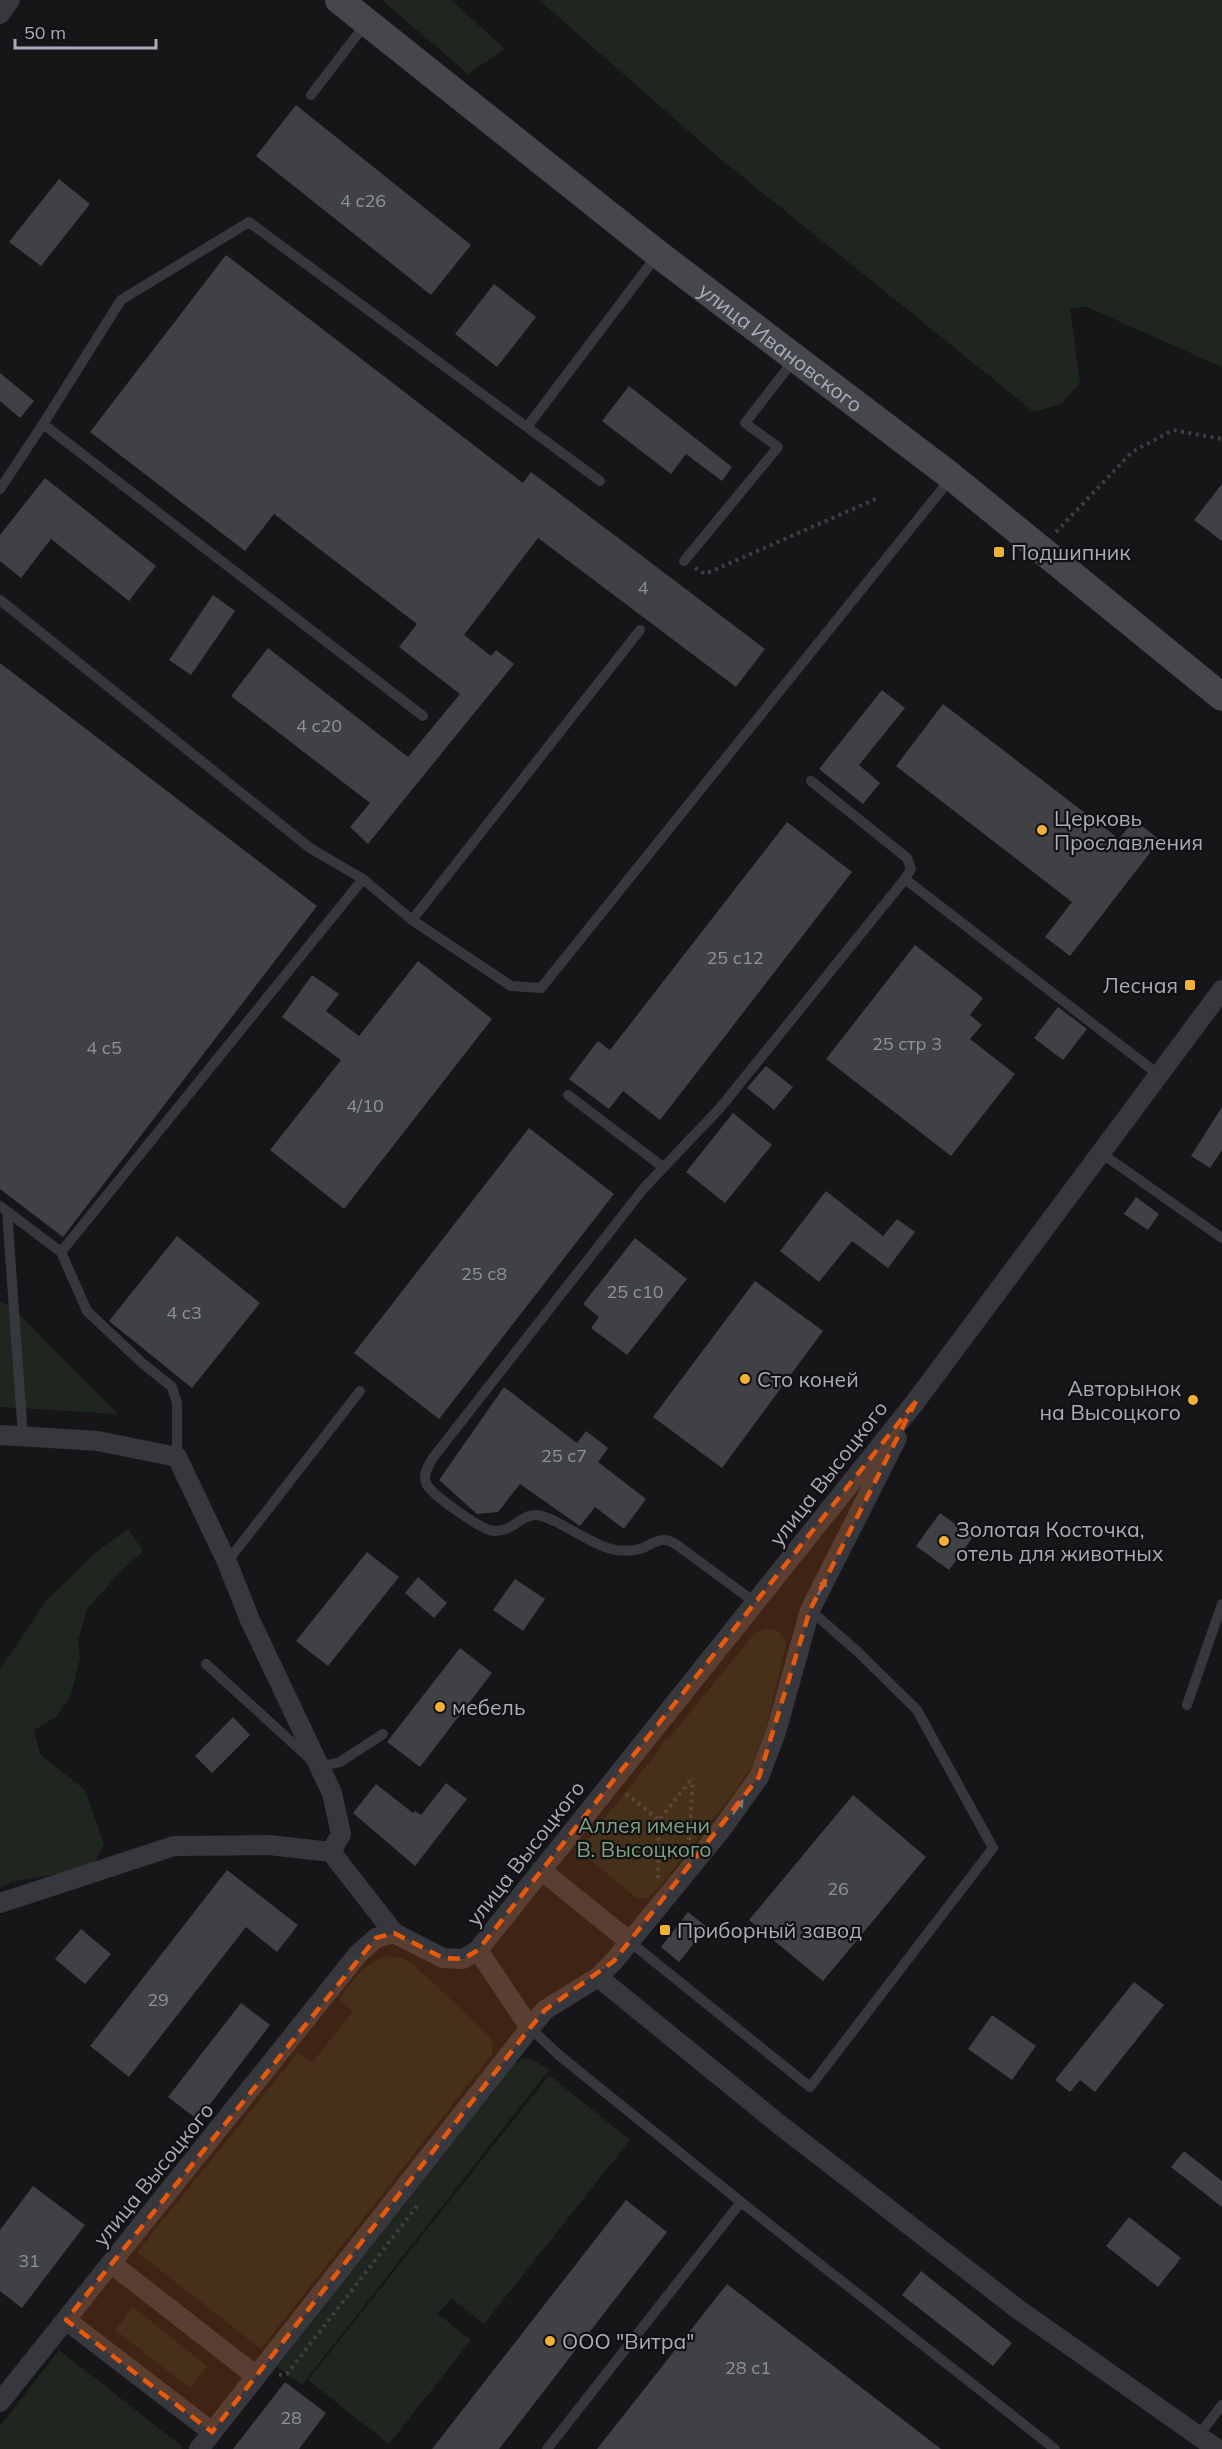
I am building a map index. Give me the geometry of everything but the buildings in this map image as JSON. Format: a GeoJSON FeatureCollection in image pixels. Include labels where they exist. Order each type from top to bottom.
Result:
{"type":"FeatureCollection","features":[{"type":"Feature","properties":{"kind":"main road","name":"улица Ивановского"},"geometry":{"type":"LineString","coordinates":[[339,0],[658,254],[952,477],[1222,697]]}},
{"type":"Feature","properties":{"kind":"street"},"geometry":{"type":"LineString","coordinates":[[0,14],[10,0]]}},
{"type":"Feature","properties":{"kind":"street","name":"улица Высоцкого"},"geometry":{"type":"LineString","coordinates":[[0,2402],[358,1954],[376,1938],[394,1933],[443,1958],[463,1959],[478,1950],[916,1401],[1222,990]]}},
{"type":"Feature","properties":{"kind":"street","name":"улица Высоцкого"},"geometry":{"type":"LineString","coordinates":[[530,2028],[545,2010],[598,1977],[630,1942],[721,1830],[759,1777],[778,1723],[810,1610],[916,1401]]}},
{"type":"Feature","properties":{"kind":"street"},"geometry":{"type":"LineString","coordinates":[[0,1435],[98,1441],[177,1457],[227,1562],[250,1620],[332,1793],[341,1834],[331,1852]]}},
{"type":"Feature","properties":{"kind":"street"},"geometry":{"type":"LineString","coordinates":[[0,1903],[174,1846],[269,1845],[331,1852],[394,1933]]}},
{"type":"Feature","properties":{"kind":"street"},"geometry":{"type":"LineString","coordinates":[[541,1870],[630,1942]]}},
{"type":"Feature","properties":{"kind":"street"},"geometry":{"type":"LineString","coordinates":[[199,2449],[530,2028],[478,1950]]}},
{"type":"Feature","properties":{"kind":"street"},"geometry":{"type":"LineString","coordinates":[[598,1977],[780,2125],[1010,2303],[1217,2449]]}},
{"type":"Feature","properties":{"kind":"street"},"geometry":{"type":"LineString","coordinates":[[112,2264],[256,2376]]}},
{"type":"Feature","properties":{"kind":"street"},"geometry":{"type":"LineString","coordinates":[[66,2320],[212,2432]]}},
{"type":"Feature","properties":{"kind":"lane"},"geometry":{"type":"LineString","coordinates":[[311,95],[368,22]]}},
{"type":"Feature","properties":{"kind":"lane"},"geometry":{"type":"LineString","coordinates":[[0,489],[121,300],[249,222],[600,481]]}},
{"type":"Feature","properties":{"kind":"lane"},"geometry":{"type":"LineString","coordinates":[[527,427],[658,254]]}},
{"type":"Feature","properties":{"kind":"lane"},"geometry":{"type":"LineString","coordinates":[[684,561],[778,447],[745,423],[796,358]]}},
{"type":"Feature","properties":{"kind":"lane"},"geometry":{"type":"LineString","coordinates":[[43,424],[423,716]]}},
{"type":"Feature","properties":{"kind":"lane"},"geometry":{"type":"LineString","coordinates":[[0,600],[310,848],[363,879],[412,920],[511,986],[541,988],[952,477]]}},
{"type":"Feature","properties":{"kind":"lane"},"geometry":{"type":"LineString","coordinates":[[412,920],[639,630]]}},
{"type":"Feature","properties":{"kind":"lane"},"geometry":{"type":"LineString","coordinates":[[756,1603],[666,1539],[642,1548],[627,1551],[612,1550],[577,1535],[546,1517],[534,1514],[513,1528],[501,1532],[478,1526],[426,1484],[425,1471],[432,1459],[644,1188],[720,1108],[911,869],[907,858],[811,781]]}},
{"type":"Feature","properties":{"kind":"lane"},"geometry":{"type":"LineString","coordinates":[[61,1252],[363,879]]}},
{"type":"Feature","properties":{"kind":"lane"},"geometry":{"type":"LineString","coordinates":[[905,879],[1159,1075]]}},
{"type":"Feature","properties":{"kind":"lane"},"geometry":{"type":"LineString","coordinates":[[568,1095],[663,1167]]}},
{"type":"Feature","properties":{"kind":"lane"},"geometry":{"type":"LineString","coordinates":[[1101,1153],[1222,1238]]}},
{"type":"Feature","properties":{"kind":"lane"},"geometry":{"type":"LineString","coordinates":[[4,1208],[61,1252],[87,1311],[141,1362],[172,1387],[177,1403],[177,1457]]}},
{"type":"Feature","properties":{"kind":"lane"},"geometry":{"type":"LineString","coordinates":[[4,1208],[23,1436]]}},
{"type":"Feature","properties":{"kind":"lane"},"geometry":{"type":"LineString","coordinates":[[227,1562],[360,1391]]}},
{"type":"Feature","properties":{"kind":"lane"},"geometry":{"type":"LineString","coordinates":[[1187,1705],[1222,1604]]}},
{"type":"Feature","properties":{"kind":"lane"},"geometry":{"type":"LineString","coordinates":[[630,1942],[810,2087],[993,1848],[917,1710],[857,1651],[810,1610]]}},
{"type":"Feature","properties":{"kind":"lane"},"geometry":{"type":"LineString","coordinates":[[206,1664],[319,1767],[340,1762],[383,1734]]}},
{"type":"Feature","properties":{"kind":"lane"},"geometry":{"type":"LineString","coordinates":[[530,2028],[560,2056],[741,2202],[1055,2449]]}},
{"type":"Feature","properties":{"kind":"lane"},"geometry":{"type":"LineString","coordinates":[[547,2449],[741,2202]]}},
{"type":"Feature","properties":{"kind":"lane"},"geometry":{"type":"LineString","coordinates":[[1199,2435],[1222,2405]]}},
{"type":"Feature","properties":{"kind":"path"},"geometry":{"type":"LineString","coordinates":[[1043,550],[1056,532],[1132,452],[1173,430],[1222,439]]}},
{"type":"Feature","properties":{"kind":"path"},"geometry":{"type":"LineString","coordinates":[[684,561],[705,574],[878,498]]}},
{"type":"Feature","properties":{"kind":"path"},"geometry":{"type":"LineString","coordinates":[[656,1910],[659,1820],[693,1777],[688,1871]]}},
{"type":"Feature","properties":{"kind":"path"},"geometry":{"type":"LineString","coordinates":[[611,1782],[659,1820]]}},
{"type":"Feature","properties":{"kind":"highlighted area"},"geometry":{"type":"Polygon","coordinates":[[[916,1401],[810,1610],[759,1777],[614,1961],[545,2010],[212,2432],[66,2320],[376,1938],[394,1933],[443,1958],[463,1959],[478,1950],[916,1401]]]}},
{"type":"Feature","properties":{"kind":"green space"},"geometry":{"type":"Polygon","coordinates":[[[382,0],[451,0],[505,49],[468,74],[382,0]]]}},
{"type":"Feature","properties":{"kind":"green space"},"geometry":{"type":"Polygon","coordinates":[[[539,0],[1222,0],[1222,367],[1087,307],[1070,308],[1080,383],[1061,404],[1034,412],[717,156],[539,0]]]}},
{"type":"Feature","properties":{"kind":"green space"},"geometry":{"type":"Polygon","coordinates":[[[0,1301],[13,1308],[118,1414],[0,1407],[0,1301]]]}},
{"type":"Feature","properties":{"kind":"green space"},"geometry":{"type":"Polygon","coordinates":[[[128,1529],[143,1551],[119,1573],[87,1609],[78,1641],[80,1658],[71,1695],[56,1717],[34,1730],[40,1754],[85,1790],[104,1844],[92,1868],[11,1882],[0,1888],[0,1669],[47,1600],[96,1552],[128,1529]]]}},
{"type":"Feature","properties":{"kind":"green space","name":"Аллея имени В. Высоцкого"},"geometry":{"type":"Polygon","coordinates":[[[765,1628],[778,1632],[786,1644],[766,1729],[752,1766],[736,1790],[657,1890],[648,1898],[636,1898],[587,1857],[583,1851],[584,1844],[665,1740],[671,1736],[754,1634],[765,1628]]]}},
{"type":"Feature","properties":{"kind":"green space"},"geometry":{"type":"Polygon","coordinates":[[[390,1956],[402,1958],[413,1964],[487,2034],[493,2043],[492,2054],[261,2349],[137,2252],[298,2052],[312,2063],[353,2011],[339,1999],[355,1978],[367,1966],[390,1956]]]}},
{"type":"Feature","properties":{"kind":"green space"},"geometry":{"type":"Polygon","coordinates":[[[524,2058],[537,2062],[549,2070],[302,2385],[277,2367],[498,2080],[513,2064],[524,2058]]]}},
{"type":"Feature","properties":{"kind":"green space"},"geometry":{"type":"Polygon","coordinates":[[[549,2075],[630,2140],[484,2324],[451,2298],[438,2314],[471,2340],[389,2444],[308,2380],[549,2075]]]}},
{"type":"Feature","properties":{"kind":"green space"},"geometry":{"type":"Polygon","coordinates":[[[133,2307],[207,2366],[190,2388],[115,2330],[133,2307]]]}},
{"type":"Feature","properties":{"kind":"green space"},"geometry":{"type":"Polygon","coordinates":[[[59,2350],[183,2447],[181,2449],[0,2449],[0,2426],[59,2350]]]}},
{"type":"Feature","properties":{"kind":"place","name":"Подшипник"},"geometry":{"type":"Point","coordinates":[999,552]}},
{"type":"Feature","properties":{"kind":"place","name":"Церковь Прославления"},"geometry":{"type":"Point","coordinates":[1042,830]}},
{"type":"Feature","properties":{"kind":"place","name":"Лесная"},"geometry":{"type":"Point","coordinates":[1190,985]}},
{"type":"Feature","properties":{"kind":"place","name":"Сто коней"},"geometry":{"type":"Point","coordinates":[745,1379]}},
{"type":"Feature","properties":{"kind":"place","name":"Авторынок на Высоцкого"},"geometry":{"type":"Point","coordinates":[1193,1400]}},
{"type":"Feature","properties":{"kind":"place","name":"Золотая Косточка, отель для животных"},"geometry":{"type":"Point","coordinates":[944,1541]}},
{"type":"Feature","properties":{"kind":"place","name":"мебель"},"geometry":{"type":"Point","coordinates":[440,1707]}},
{"type":"Feature","properties":{"kind":"place","name":"Приборный завод"},"geometry":{"type":"Point","coordinates":[665,1930]}},
{"type":"Feature","properties":{"kind":"place","name":"ООО \"Витра\""},"geometry":{"type":"Point","coordinates":[550,2341]}}]}
